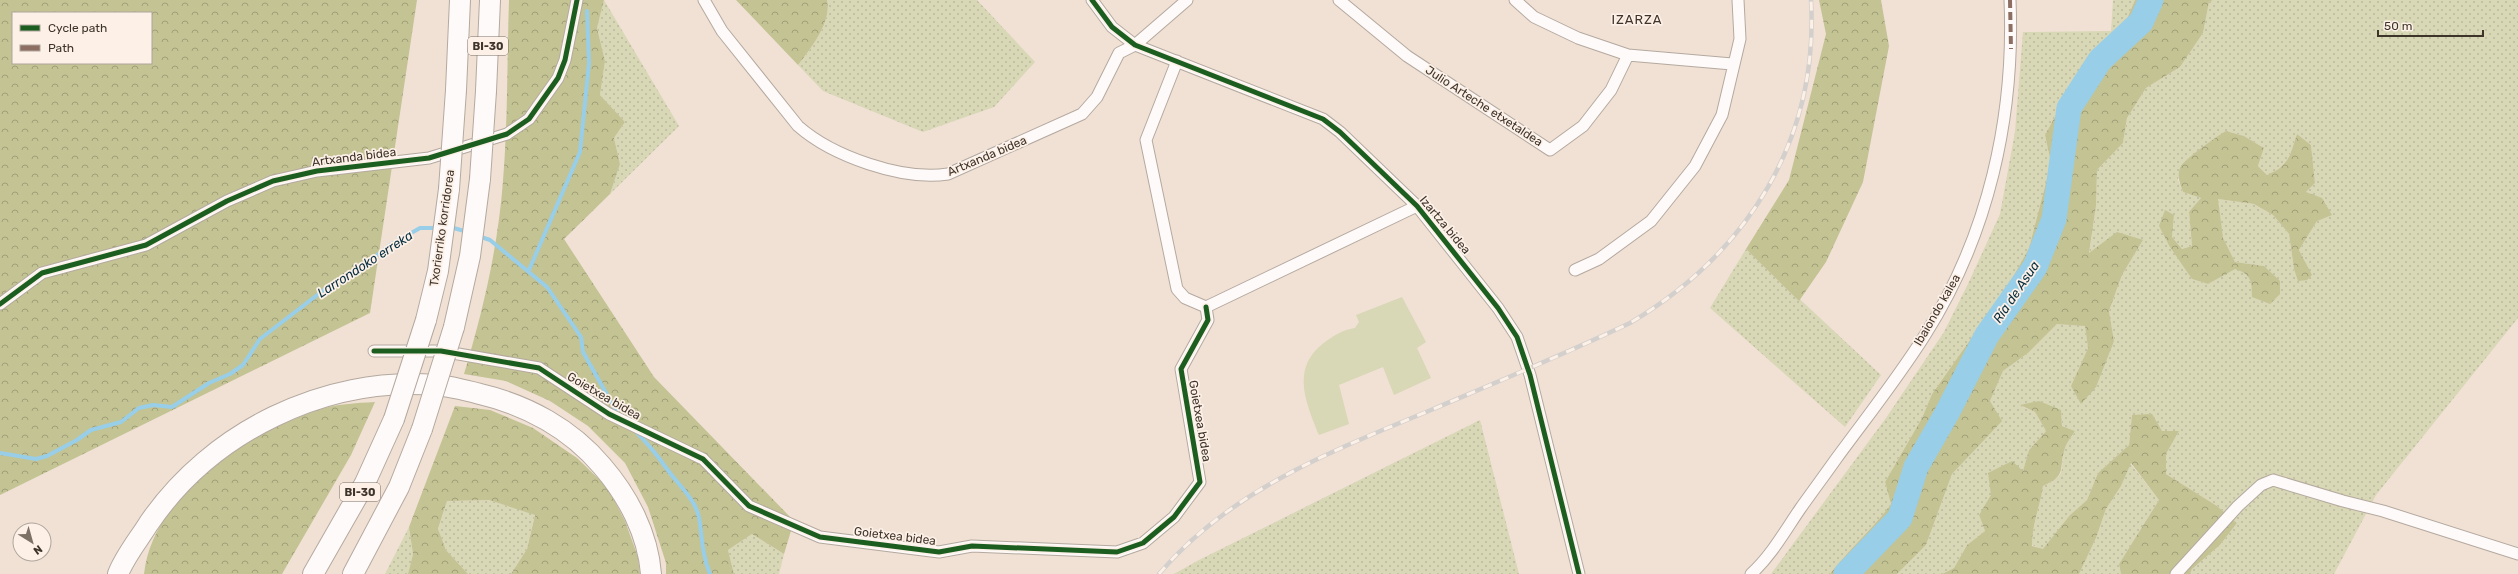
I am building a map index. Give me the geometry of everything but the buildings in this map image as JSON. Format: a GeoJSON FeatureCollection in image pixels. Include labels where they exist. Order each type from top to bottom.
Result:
{"type":"FeatureCollection","features":[{"type":"Feature","properties":{"kind":"highway","name":"Txorierriko korridorea"},"geometry":{"type":"LineString","coordinates":[[314,570],[365,483],[394,420],[426,320],[438,271],[449,189],[456,90],[460,0]]}},
{"type":"Feature","properties":{"kind":"highway","name":"BI-30"},"geometry":{"type":"LineString","coordinates":[[353,574],[399,487],[422,429],[454,327],[470,256],[480,179],[490,0]]}},
{"type":"Feature","properties":{"kind":"highway"},"geometry":{"type":"LineString","coordinates":[[118,574],[144,530],[187,476],[229,442],[273,416],[299,406],[346,392],[376,387],[436,385],[496,397],[517,405],[561,428],[584,446],[613,479],[633,512],[646,545],[651,574]]}},
{"type":"Feature","properties":{"kind":"highway"},"geometry":{"type":"LineString","coordinates":[[134,574],[144,530]]}},
{"type":"Feature","properties":{"kind":"street","name":"Artxanda bidea"},"geometry":{"type":"LineString","coordinates":[[0,304],[42,273],[146,245],[227,201],[273,181],[317,171],[429,158],[506,134],[529,119],[558,78],[565,60],[577,0]]}},
{"type":"Feature","properties":{"kind":"street","name":"Artxanda bidea"},"geometry":{"type":"LineString","coordinates":[[704,0],[722,31],[798,126],[811,137],[871,164],[908,175],[929,177],[948,174],[1082,114],[1097,97],[1119,53],[1135,45]]}},
{"type":"Feature","properties":{"kind":"street","name":"Izartza bidea"},"geometry":{"type":"LineString","coordinates":[[1092,0],[1112,27],[1135,45],[1323,119],[1340,132],[1417,206],[1498,308],[1522,347],[1579,574]]}},
{"type":"Feature","properties":{"kind":"street"},"geometry":{"type":"LineString","coordinates":[[1135,45],[1187,0]]}},
{"type":"Feature","properties":{"kind":"street","name":"Julio Arteche etxetaldea"},"geometry":{"type":"LineString","coordinates":[[1339,0],[1407,56],[1550,150],[1583,126],[1611,90],[1628,55]]}},
{"type":"Feature","properties":{"kind":"street"},"geometry":{"type":"LineString","coordinates":[[1515,0],[1534,17],[1572,35],[1628,55],[1732,64]]}},
{"type":"Feature","properties":{"kind":"street"},"geometry":{"type":"LineString","coordinates":[[1575,270],[1600,259],[1651,221],[1695,166],[1722,115],[1732,64],[1740,39],[1738,0]]}},
{"type":"Feature","properties":{"kind":"street","name":"Ibaiondo kalea"},"geometry":{"type":"LineString","coordinates":[[1751,574],[1783,534],[1925,335],[1959,271],[1990,190],[2002,139],[2008,94],[2010,0]]}},
{"type":"Feature","properties":{"kind":"street"},"geometry":{"type":"LineString","coordinates":[[1177,61],[1146,140],[1177,289],[1185,298],[1206,307],[1417,206]]}},
{"type":"Feature","properties":{"kind":"street","name":"Goietxea bidea"},"geometry":{"type":"LineString","coordinates":[[374,351],[441,351],[539,368],[609,414],[703,459],[749,506],[820,537],[939,552],[972,546],[1117,552],[1143,544],[1174,517],[1200,482],[1181,369],[1208,320],[1206,307]]}},
{"type":"Feature","properties":{"kind":"street"},"geometry":{"type":"LineString","coordinates":[[2176,574],[2238,506],[2261,485],[2273,480],[2343,502],[2383,510],[2518,554]]}},
{"type":"Feature","properties":{"kind":"green space"},"geometry":{"type":"Polygon","coordinates":[[[0,0],[417,0],[370,313],[0,495],[0,0]]]}},
{"type":"Feature","properties":{"kind":"green space"},"geometry":{"type":"Polygon","coordinates":[[[509,0],[604,0],[597,28],[605,61],[600,95],[625,122],[614,138],[620,164],[610,194],[564,239],[654,377],[794,521],[784,554],[752,534],[728,550],[734,574],[666,574],[666,563],[648,507],[625,463],[588,426],[550,401],[506,381],[464,374],[489,279],[501,206],[506,136],[509,0]]]}},
{"type":"Feature","properties":{"kind":"green space"},"geometry":{"type":"Polygon","coordinates":[[[604,0],[679,126],[610,194],[620,164],[614,138],[625,122],[600,95],[605,61],[597,28],[604,0]]]}},
{"type":"Feature","properties":{"kind":"green space"},"geometry":{"type":"Polygon","coordinates":[[[736,0],[827,0],[828,8],[819,34],[809,51],[798,65],[736,0]]]}},
{"type":"Feature","properties":{"kind":"green space"},"geometry":{"type":"Polygon","coordinates":[[[827,0],[977,0],[1035,62],[994,107],[923,132],[823,91],[798,65],[814,43],[823,26],[828,8],[827,0]]]}},
{"type":"Feature","properties":{"kind":"green space"},"geometry":{"type":"Polygon","coordinates":[[[1819,0],[1881,0],[1889,46],[1863,182],[1826,262],[1799,301],[1746,249],[1789,180],[1826,34],[1819,0]]]}},
{"type":"Feature","properties":{"kind":"green space"},"geometry":{"type":"Polygon","coordinates":[[[2113,0],[2135,0],[2123,28],[2087,58],[2045,135],[2051,163],[2029,248],[2008,286],[1932,394],[1922,418],[1885,482],[1891,504],[1877,522],[1830,574],[1771,574],[1886,418],[1944,332],[1968,284],[2000,214],[2015,132],[2023,32],[2111,31],[2113,0]]]}},
{"type":"Feature","properties":{"kind":"green space"},"geometry":{"type":"Polygon","coordinates":[[[2135,0],[2213,0],[2209,2],[2203,33],[2180,67],[2146,88],[2127,118],[2123,143],[2097,170],[2096,206],[2089,253],[2117,232],[2143,240],[2122,275],[2109,311],[2114,341],[2096,387],[2081,404],[2071,386],[2088,348],[2085,326],[2057,324],[2028,353],[2003,371],[1990,401],[2002,421],[1952,474],[1926,545],[1897,574],[1830,574],[1877,522],[1891,504],[1885,482],[1922,418],[1932,394],[2008,286],[2029,248],[2051,163],[2045,135],[2087,58],[2123,28],[2135,0]]]}},
{"type":"Feature","properties":{"kind":"green space"},"geometry":{"type":"Polygon","coordinates":[[[2213,0],[2518,0],[2518,318],[2376,495],[2334,574],[2190,574],[2192,569],[2220,545],[2237,523],[2217,506],[2166,474],[2166,454],[2179,431],[2162,431],[2132,415],[2129,445],[2098,473],[2087,500],[2070,515],[2043,550],[2032,545],[2033,530],[2043,486],[2060,475],[2062,471],[2065,448],[2075,431],[2062,426],[2061,410],[2021,406],[2035,412],[2046,431],[2029,450],[2023,472],[1988,473],[1992,495],[1979,515],[1985,531],[1967,545],[1954,568],[1942,574],[1897,574],[1926,545],[1952,474],[2001,421],[1990,401],[2003,371],[2028,353],[2057,324],[2085,325],[2088,348],[2071,386],[2114,341],[2109,311],[2122,275],[2143,240],[2089,254],[2096,206],[2097,170],[2123,143],[2127,118],[2146,88],[2180,67],[2203,33],[2209,2],[2213,0]],[[2226,131],[2181,167],[2178,180],[2183,192],[2201,198],[2189,213],[2192,246],[2182,249],[2172,237],[2174,215],[2159,226],[2192,279],[2208,284],[2235,268],[2240,270],[2250,279],[2253,297],[2264,266],[2235,262],[2222,238],[2218,199],[2254,204],[2273,215],[2289,234],[2294,269],[2298,280],[2307,280],[2305,261],[2299,250],[2317,221],[2306,192],[2315,183],[2311,145],[2297,134],[2290,154],[2284,164],[2274,172],[2267,175],[2258,166],[2264,148],[2244,136],[2226,131]]]}},
{"type":"Feature","properties":{"kind":"green space"},"geometry":{"type":"Polygon","coordinates":[[[2226,131],[2244,136],[2264,148],[2258,166],[2267,175],[2280,168],[2288,159],[2297,134],[2311,145],[2315,183],[2306,192],[2322,198],[2332,215],[2317,221],[2299,250],[2312,275],[2307,280],[2298,281],[2294,269],[2289,234],[2273,215],[2254,204],[2218,199],[2223,238],[2235,262],[2264,266],[2280,281],[2280,294],[2270,304],[2252,297],[2250,279],[2244,273],[2235,269],[2208,284],[2192,279],[2170,247],[2159,226],[2165,210],[2174,215],[2172,237],[2182,249],[2192,246],[2189,212],[2201,198],[2183,192],[2180,183],[2179,171],[2183,164],[2194,154],[2226,131]]]}},
{"type":"Feature","properties":{"kind":"green space"},"geometry":{"type":"Polygon","coordinates":[[[1746,249],[1881,375],[1845,427],[1710,308],[1746,249]]]}},
{"type":"Feature","properties":{"kind":"green space"},"geometry":{"type":"Polygon","coordinates":[[[1402,297],[1426,342],[1417,348],[1431,378],[1394,395],[1383,367],[1339,385],[1349,424],[1319,435],[1306,398],[1304,386],[1304,374],[1307,363],[1314,352],[1325,342],[1342,331],[1355,328],[1359,322],[1356,315],[1402,297]]]}},
{"type":"Feature","properties":{"kind":"green space"},"geometry":{"type":"Polygon","coordinates":[[[2039,401],[2061,410],[2062,426],[2075,431],[2065,448],[2059,475],[2051,482],[2043,486],[2033,530],[2032,546],[2043,549],[2070,515],[2087,500],[2098,473],[2129,445],[2132,415],[2152,414],[2162,431],[2179,431],[2166,454],[2166,474],[2217,506],[2237,523],[2220,545],[2192,569],[2190,574],[2121,574],[2119,564],[2159,500],[2131,463],[2121,486],[2106,509],[2096,538],[2079,574],[1942,574],[1954,568],[1967,545],[1985,531],[1979,515],[1991,495],[1988,473],[2012,461],[2023,471],[2029,450],[2046,431],[2035,412],[2020,405],[2039,401]]]}},
{"type":"Feature","properties":{"kind":"green space"},"geometry":{"type":"Polygon","coordinates":[[[375,402],[351,455],[282,574],[144,574],[151,545],[165,518],[185,493],[208,471],[235,451],[263,434],[291,421],[332,406],[375,402]]]}},
{"type":"Feature","properties":{"kind":"green space"},"geometry":{"type":"Polygon","coordinates":[[[455,406],[490,410],[533,428],[577,458],[608,488],[625,521],[638,557],[640,574],[511,574],[527,549],[535,515],[489,500],[447,501],[438,529],[446,550],[468,574],[408,574],[413,554],[409,527],[455,406]]]}},
{"type":"Feature","properties":{"kind":"green space"},"geometry":{"type":"Polygon","coordinates":[[[1480,420],[1519,574],[1174,574],[1199,560],[1480,420]]]}},
{"type":"Feature","properties":{"kind":"green space"},"geometry":{"type":"Polygon","coordinates":[[[2130,463],[2159,500],[2119,564],[2121,574],[2079,574],[2096,538],[2106,509],[2121,486],[2130,463]]]}},
{"type":"Feature","properties":{"kind":"green space"},"geometry":{"type":"Polygon","coordinates":[[[489,500],[535,514],[527,549],[511,574],[468,574],[446,550],[438,530],[447,501],[489,500]]]}},
{"type":"Feature","properties":{"kind":"green space"},"geometry":{"type":"Polygon","coordinates":[[[409,527],[413,554],[408,574],[385,574],[409,527]]]}},
{"type":"Feature","properties":{"kind":"green space"},"geometry":{"type":"Polygon","coordinates":[[[752,534],[784,554],[779,574],[734,574],[728,550],[752,534]]]}},
{"type":"Feature","properties":{"kind":"waterway","name":"Ría de Asua"},"geometry":{"type":"LineString","coordinates":[[1846,574],[1900,518],[1916,467],[1947,413],[1987,335],[2035,267],[2054,219],[2069,108],[2100,60],[2141,22],[2151,0]]}},
{"type":"Feature","properties":{"kind":"waterway"},"geometry":{"type":"LineString","coordinates":[[529,270],[580,152],[589,63],[587,11]]}},
{"type":"Feature","properties":{"kind":"waterway","name":"Larrondoko erreka"},"geometry":{"type":"LineString","coordinates":[[450,227],[468,232]]}},
{"type":"Feature","properties":{"kind":"waterway","name":"Larrondoko erreka"},"geometry":{"type":"LineString","coordinates":[[0,453],[36,459],[47,456],[77,440],[91,430],[121,422],[139,408],[153,405],[172,407],[209,383],[230,374],[243,365],[260,339],[325,289],[367,263],[390,245],[420,228],[439,228]]}},
{"type":"Feature","properties":{"kind":"waterway","name":"Larrondoko erreka"},"geometry":{"type":"LineString","coordinates":[[478,236],[490,240],[547,287],[581,337],[583,352],[619,416]]}},
{"type":"Feature","properties":{"kind":"waterway","name":"Larrondoko erreka"},"geometry":{"type":"LineString","coordinates":[[634,430],[656,454],[696,508],[700,523],[704,555],[710,574]]}},
{"type":"Feature","properties":{"kind":"railway"},"geometry":{"type":"LineString","coordinates":[[1159,574],[1187,545],[1218,519],[1250,496],[1284,476],[1357,441],[1531,368],[1630,323],[1672,295],[1709,263],[1741,227],[1768,187],[1788,145],[1803,99],[1810,51],[1811,0]]}},
{"type":"Feature","properties":{"kind":"marked path"},"geometry":{"type":"LineString","coordinates":[[2010,0],[2011,49]]}},
{"type":"Feature","properties":{"kind":"cycle path"},"geometry":{"type":"LineString","coordinates":[[0,304],[42,273],[146,245],[227,201],[273,181],[317,171],[429,158],[507,134],[529,119],[558,78],[565,60],[577,0]]}},
{"type":"Feature","properties":{"kind":"cycle path"},"geometry":{"type":"LineString","coordinates":[[1092,0],[1112,27],[1135,45],[1323,119],[1340,132],[1417,206],[1498,308],[1517,337],[1530,375],[1579,574]]}},
{"type":"Feature","properties":{"kind":"cycle path"},"geometry":{"type":"LineString","coordinates":[[374,351],[441,351],[539,368],[609,414],[703,459],[749,506],[820,537],[939,552],[972,546],[1117,552],[1143,543],[1174,517],[1200,482],[1181,369],[1208,320],[1206,307]]}},
{"type":"Feature","properties":{"kind":"district","name":"IZARZA"},"geometry":{"type":"Point","coordinates":[1637,19]}}]}
